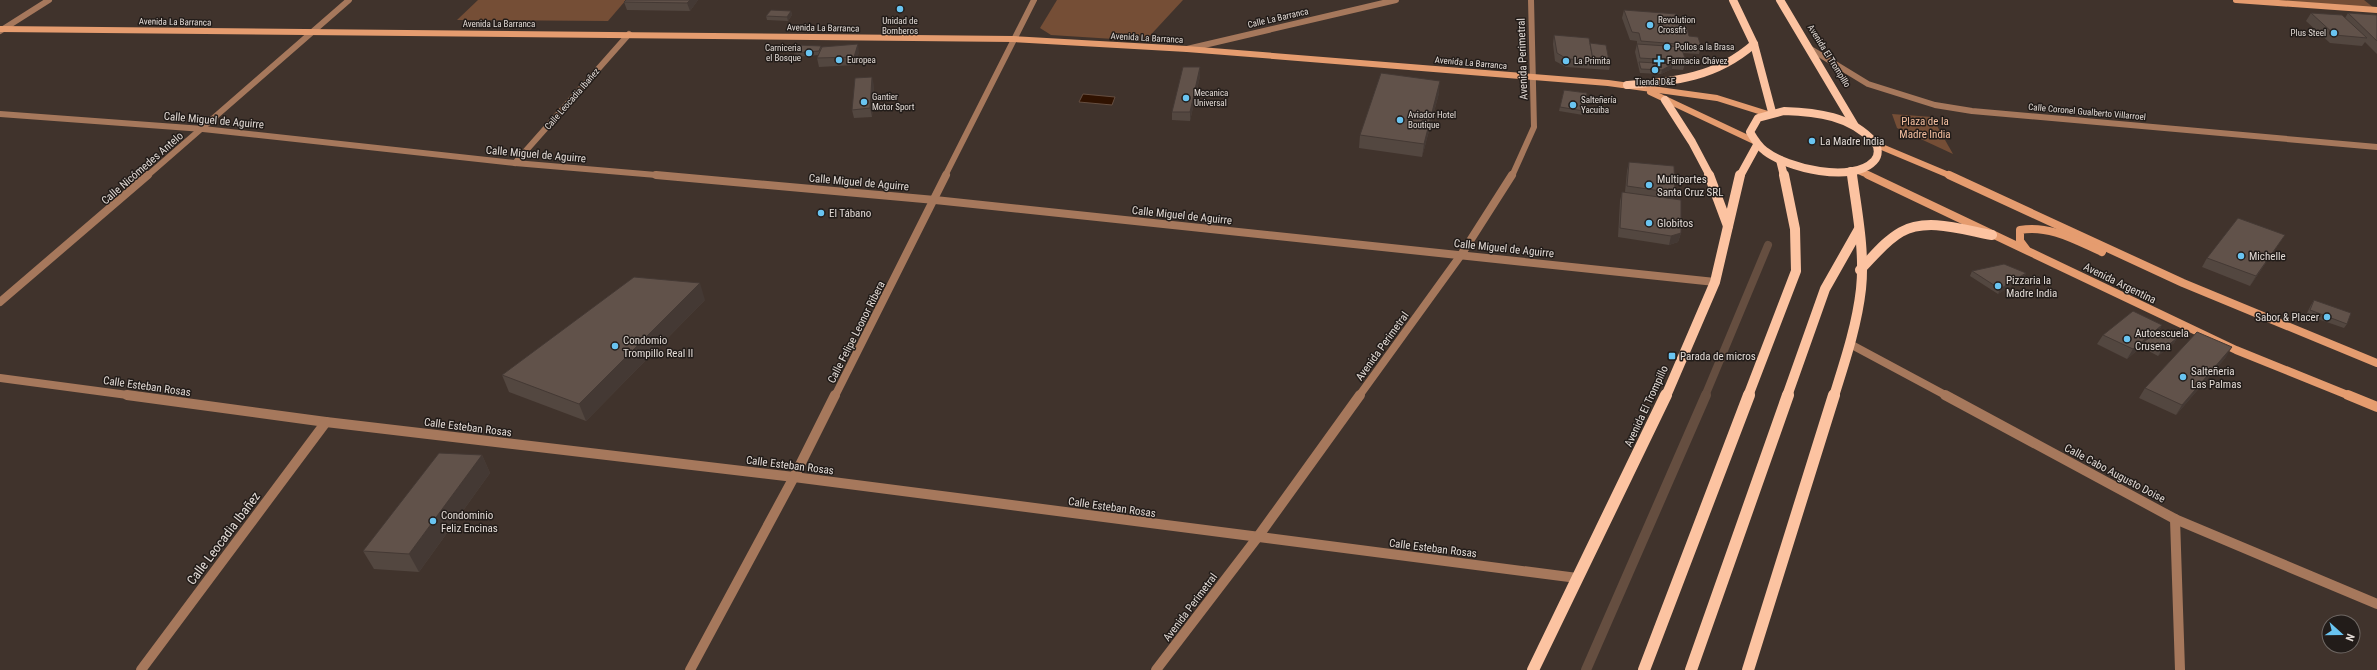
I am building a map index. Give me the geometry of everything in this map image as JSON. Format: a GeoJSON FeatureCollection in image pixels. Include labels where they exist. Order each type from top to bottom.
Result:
{"type":"FeatureCollection","features":[{"type":"Feature","properties":{"kind":"main road"},"geometry":{"type":"LineString","coordinates":[[1733,0],[1754,44],[1770,113]]}},
{"type":"Feature","properties":{"kind":"main road","name":"Avenida El Trompillo"},"geometry":{"type":"LineString","coordinates":[[1780,0],[1836,90],[1855,126]]}},
{"type":"Feature","properties":{"kind":"main road"},"geometry":{"type":"LineString","coordinates":[[1627,85],[1668,81],[1712,72],[1731,63],[1754,44]]}},
{"type":"Feature","properties":{"kind":"main road"},"geometry":{"type":"LineString","coordinates":[[1665,100],[1692,142],[1711,179],[1729,227]]}},
{"type":"Feature","properties":{"kind":"main road"},"geometry":{"type":"LineString","coordinates":[[1784,111],[1813,112],[1855,126],[1868,135],[1877,145],[1878,154],[1874,162],[1854,171],[1816,171],[1780,160],[1756,143],[1750,132],[1751,124],[1758,118],[1770,113],[1784,111]]}},
{"type":"Feature","properties":{"kind":"main road","name":"Avenida El Trompillo"},"geometry":{"type":"LineString","coordinates":[[1533,670],[1659,412],[1715,282],[1722,264],[1737,181],[1747,157],[1756,143]]}},
{"type":"Feature","properties":{"kind":"main road"},"geometry":{"type":"LineString","coordinates":[[1644,670],[1796,271],[1798,249],[1795,225],[1780,160]]}},
{"type":"Feature","properties":{"kind":"main road"},"geometry":{"type":"LineString","coordinates":[[1748,670],[1850,344],[1860,303],[1860,228],[1854,171]]}},
{"type":"Feature","properties":{"kind":"main road"},"geometry":{"type":"LineString","coordinates":[[1860,270],[1902,231],[1923,226],[1992,235]]}},
{"type":"Feature","properties":{"kind":"main road"},"geometry":{"type":"LineString","coordinates":[[1691,670],[1825,289],[1860,228]]}},
{"type":"Feature","properties":{"kind":"street"},"geometry":{"type":"LineString","coordinates":[[1,30],[50,0]]}},
{"type":"Feature","properties":{"kind":"street","name":"Calle Nicómedes Antelo"},"geometry":{"type":"LineString","coordinates":[[0,302],[203,129],[349,0]]}},
{"type":"Feature","properties":{"kind":"street","name":"Calle Felipe Leonor Ribera"},"geometry":{"type":"LineString","coordinates":[[690,670],[794,477],[935,200],[1013,39],[1034,0]]}},
{"type":"Feature","properties":{"kind":"street","name":"Calle La Barranca"},"geometry":{"type":"LineString","coordinates":[[1187,49],[1396,0]]}},
{"type":"Feature","properties":{"kind":"street","name":"Avenida Perimetral"},"geometry":{"type":"LineString","coordinates":[[1156,670],[1257,538],[1461,255],[1511,178],[1534,127],[1531,0]]}},
{"type":"Feature","properties":{"kind":"street"},"geometry":{"type":"LineString","coordinates":[[2236,0],[2377,10]]}},
{"type":"Feature","properties":{"kind":"street","name":"Avenida La Barranca"},"geometry":{"type":"LineString","coordinates":[[1,30],[629,34],[1013,39],[1187,49],[1627,85],[1644,89],[1716,98],[1770,113]]}},
{"type":"Feature","properties":{"kind":"street","name":"Calle Leocadia Ibañez"},"geometry":{"type":"LineString","coordinates":[[515,163],[629,34]]}},
{"type":"Feature","properties":{"kind":"street","name":"Calle Coronel Gualberto Villarroel"},"geometry":{"type":"LineString","coordinates":[[1809,48],[1868,84],[1950,108],[2377,147]]}},
{"type":"Feature","properties":{"kind":"street","name":"Avenida La Barranca"},"geometry":{"type":"LineString","coordinates":[[1644,89],[1756,143]]}},
{"type":"Feature","properties":{"kind":"street","name":"Calle Miguel de Aguirre"},"geometry":{"type":"LineString","coordinates":[[0,114],[203,129],[515,163],[935,200],[1715,282]]}},
{"type":"Feature","properties":{"kind":"street"},"geometry":{"type":"LineString","coordinates":[[1877,145],[1906,156],[2183,283],[2377,363]]}},
{"type":"Feature","properties":{"kind":"street","name":"Avenida Argentina"},"geometry":{"type":"LineString","coordinates":[[1854,171],[2027,250],[2236,350],[2377,407]]}},
{"type":"Feature","properties":{"kind":"street"},"geometry":{"type":"LineString","coordinates":[[2027,250],[2020,241],[2020,230],[2037,228],[2050,229],[2148,272],[2183,283]]}},
{"type":"Feature","properties":{"kind":"street","name":"Calle Cabo Augusto Doise"},"geometry":{"type":"LineString","coordinates":[[1850,344],[2176,519],[2377,604]]}},
{"type":"Feature","properties":{"kind":"street","name":"Calle Esteban Rosas"},"geometry":{"type":"LineString","coordinates":[[0,378],[326,422],[794,477],[1257,538],[1577,578]]}},
{"type":"Feature","properties":{"kind":"street","name":"Calle Leocadia Ibañez"},"geometry":{"type":"LineString","coordinates":[[141,670],[326,422]]}},
{"type":"Feature","properties":{"kind":"street"},"geometry":{"type":"LineString","coordinates":[[2176,519],[2180,670]]}},
{"type":"Feature","properties":{"kind":"green space"},"geometry":{"type":"Polygon","coordinates":[[[478,0],[626,0],[608,21],[457,20],[478,0]]]}},
{"type":"Feature","properties":{"kind":"green space"},"geometry":{"type":"Polygon","coordinates":[[[1057,0],[1183,0],[1145,41],[1051,35],[1040,28],[1057,0]]]}},
{"type":"Feature","properties":{"kind":"green space"},"geometry":{"type":"Polygon","coordinates":[[[2261,0],[2364,0],[2374,8],[2261,0]]]}},
{"type":"Feature","properties":{"kind":"green space","name":"Plaza de la Madre India"},"geometry":{"type":"Polygon","coordinates":[[[1892,114],[1932,117],[1953,154],[1897,128],[1892,114]]]}},
{"type":"Feature","properties":{"kind":"shaded area"},"geometry":{"type":"Polygon","coordinates":[[[1083,94],[1115,97],[1112,105],[1079,102],[1083,94]]]}},
{"type":"Feature","properties":{"kind":"building"},"geometry":{"type":"Polygon","coordinates":[[[626,0],[690,0],[687,3],[624,2],[626,0]]]}},
{"type":"Feature","properties":{"kind":"building"},"geometry":{"type":"Polygon","coordinates":[[[771,10],[791,11],[787,17],[766,16],[771,10]]]}},
{"type":"Feature","properties":{"kind":"building"},"geometry":{"type":"Polygon","coordinates":[[[1624,10],[1677,14],[1680,25],[1686,25],[1689,36],[1698,37],[1701,46],[1641,41],[1639,33],[1632,32],[1624,10]]]}},
{"type":"Feature","properties":{"kind":"building"},"geometry":{"type":"Polygon","coordinates":[[[2311,13],[2342,15],[2367,38],[2335,35],[2311,13]]]}},
{"type":"Feature","properties":{"kind":"building"},"geometry":{"type":"Polygon","coordinates":[[[2348,13],[2377,15],[2377,41],[2348,13]]]}},
{"type":"Feature","properties":{"kind":"building"},"geometry":{"type":"Polygon","coordinates":[[[1554,35],[1589,38],[1593,60],[1567,59],[1557,53],[1554,35]]]}},
{"type":"Feature","properties":{"kind":"building"},"geometry":{"type":"Polygon","coordinates":[[[1590,43],[1606,45],[1610,66],[1592,64],[1593,60],[1590,43]]]}},
{"type":"Feature","properties":{"kind":"building"},"geometry":{"type":"Polygon","coordinates":[[[858,44],[854,57],[817,58],[822,47],[858,44]]]}},
{"type":"Feature","properties":{"kind":"building"},"geometry":{"type":"Polygon","coordinates":[[[1637,44],[1681,47],[1686,61],[1640,58],[1637,44]]]}},
{"type":"Feature","properties":{"kind":"building"},"geometry":{"type":"Polygon","coordinates":[[[797,45],[821,46],[819,51],[794,53],[797,45]]]}},
{"type":"Feature","properties":{"kind":"building"},"geometry":{"type":"Polygon","coordinates":[[[1639,62],[1673,64],[1662,70],[1641,69],[1639,62]]]}},
{"type":"Feature","properties":{"kind":"building","name":"Mecanica Universal"},"geometry":{"type":"Polygon","coordinates":[[[1183,67],[1200,67],[1190,112],[1172,112],[1183,67]]]}},
{"type":"Feature","properties":{"kind":"building","name":"Aviador Hotel Boutique"},"geometry":{"type":"Polygon","coordinates":[[[1381,73],[1440,81],[1424,144],[1360,135],[1381,73]]]}},
{"type":"Feature","properties":{"kind":"building","name":"Gantier Motor Sport"},"geometry":{"type":"Polygon","coordinates":[[[872,77],[870,108],[852,110],[855,78],[872,77]]]}},
{"type":"Feature","properties":{"kind":"building","name":"Salteñería Yacuiba"},"geometry":{"type":"Polygon","coordinates":[[[1564,90],[1587,93],[1584,111],[1560,107],[1564,90]]]}},
{"type":"Feature","properties":{"kind":"building"},"geometry":{"type":"Polygon","coordinates":[[[1629,162],[1674,166],[1675,193],[1627,186],[1629,162]]]}},
{"type":"Feature","properties":{"kind":"building","name":"Globitos"},"geometry":{"type":"Polygon","coordinates":[[[1622,192],[1681,200],[1681,233],[1671,236],[1620,228],[1622,192]]]}},
{"type":"Feature","properties":{"kind":"building","name":"Michelle"},"geometry":{"type":"Polygon","coordinates":[[[2238,218],[2285,235],[2256,276],[2207,258],[2238,218]]]}},
{"type":"Feature","properties":{"kind":"building","name":"Pizzaria la Madre India"},"geometry":{"type":"Polygon","coordinates":[[[2004,264],[2026,273],[2000,289],[1972,271],[2004,264]]]}},
{"type":"Feature","properties":{"kind":"building","name":"Condomio Trompillo Real II"},"geometry":{"type":"Polygon","coordinates":[[[634,277],[700,283],[579,404],[502,375],[634,277]]]}},
{"type":"Feature","properties":{"kind":"building"},"geometry":{"type":"Polygon","coordinates":[[[2314,300],[2351,313],[2347,324],[2310,310],[2314,300]]]}},
{"type":"Feature","properties":{"kind":"building"},"geometry":{"type":"Polygon","coordinates":[[[2133,311],[2162,325],[2133,349],[2103,335],[2133,311]]]}},
{"type":"Feature","properties":{"kind":"building"},"geometry":{"type":"Polygon","coordinates":[[[2159,330],[2177,338],[2161,351],[2144,342],[2159,330]]]}},
{"type":"Feature","properties":{"kind":"building","name":"Salteñeria Las Palmas"},"geometry":{"type":"Polygon","coordinates":[[[2197,332],[2232,347],[2182,405],[2145,388],[2197,332]]]}},
{"type":"Feature","properties":{"kind":"building"},"geometry":{"type":"Polygon","coordinates":[[[439,453],[482,455],[409,554],[363,551],[439,453]]]}},
{"type":"Feature","properties":{"kind":"waterway"},"geometry":{"type":"LineString","coordinates":[[1705,396],[1768,245]]}},
{"type":"Feature","properties":{"kind":"waterway"},"geometry":{"type":"LineString","coordinates":[[1586,670],[1706,395]]}},
{"type":"Feature","properties":{"kind":"place","name":"Unidad de Bomberos"},"geometry":{"type":"Point","coordinates":[900,9]}},
{"type":"Feature","properties":{"kind":"place","name":"Revolution Crossfit"},"geometry":{"type":"Point","coordinates":[1650,25]}},
{"type":"Feature","properties":{"kind":"place","name":"Plus Steel"},"geometry":{"type":"Point","coordinates":[2334,33]}},
{"type":"Feature","properties":{"kind":"place","name":"Pollos a la Brasa"},"geometry":{"type":"Point","coordinates":[1667,47]}},
{"type":"Feature","properties":{"kind":"place","name":"Carniceria el Bosque"},"geometry":{"type":"Point","coordinates":[809,53]}},
{"type":"Feature","properties":{"kind":"place","name":"Europea"},"geometry":{"type":"Point","coordinates":[839,60]}},
{"type":"Feature","properties":{"kind":"place","name":"La Primita"},"geometry":{"type":"Point","coordinates":[1566,61]}},
{"type":"Feature","properties":{"kind":"place","name":"Farmacia Chávez"},"geometry":{"type":"Point","coordinates":[1659,61]}},
{"type":"Feature","properties":{"kind":"place","name":"Tienda D&E"},"geometry":{"type":"Point","coordinates":[1655,70]}},
{"type":"Feature","properties":{"kind":"place","name":"Mecanica Universal"},"geometry":{"type":"Point","coordinates":[1186,98]}},
{"type":"Feature","properties":{"kind":"place","name":"Gantier Motor Sport"},"geometry":{"type":"Point","coordinates":[864,102]}},
{"type":"Feature","properties":{"kind":"place","name":"Salteñería Yacuiba"},"geometry":{"type":"Point","coordinates":[1573,105]}},
{"type":"Feature","properties":{"kind":"place","name":"Aviador Hotel Boutique"},"geometry":{"type":"Point","coordinates":[1400,120]}},
{"type":"Feature","properties":{"kind":"place","name":"La Madre India"},"geometry":{"type":"Point","coordinates":[1812,141]}},
{"type":"Feature","properties":{"kind":"place","name":"Multipartes Santa Cruz SRL"},"geometry":{"type":"Point","coordinates":[1649,185]}},
{"type":"Feature","properties":{"kind":"place","name":"El Tábano"},"geometry":{"type":"Point","coordinates":[821,213]}},
{"type":"Feature","properties":{"kind":"place","name":"Globitos"},"geometry":{"type":"Point","coordinates":[1649,223]}},
{"type":"Feature","properties":{"kind":"place","name":"Michelle"},"geometry":{"type":"Point","coordinates":[2241,256]}},
{"type":"Feature","properties":{"kind":"place","name":"Pizzaria la Madre India"},"geometry":{"type":"Point","coordinates":[1998,286]}},
{"type":"Feature","properties":{"kind":"place","name":"Sabor & Placer"},"geometry":{"type":"Point","coordinates":[2327,317]}},
{"type":"Feature","properties":{"kind":"place","name":"Autoescuela Crusena"},"geometry":{"type":"Point","coordinates":[2127,339]}},
{"type":"Feature","properties":{"kind":"place","name":"Condomio Trompillo Real II"},"geometry":{"type":"Point","coordinates":[615,346]}},
{"type":"Feature","properties":{"kind":"place","name":"Parada de micros"},"geometry":{"type":"Point","coordinates":[1672,356]}},
{"type":"Feature","properties":{"kind":"place","name":"Salteñeria Las Palmas"},"geometry":{"type":"Point","coordinates":[2183,377]}},
{"type":"Feature","properties":{"kind":"place","name":"Condominio Feliz Encinas"},"geometry":{"type":"Point","coordinates":[433,521]}}]}
